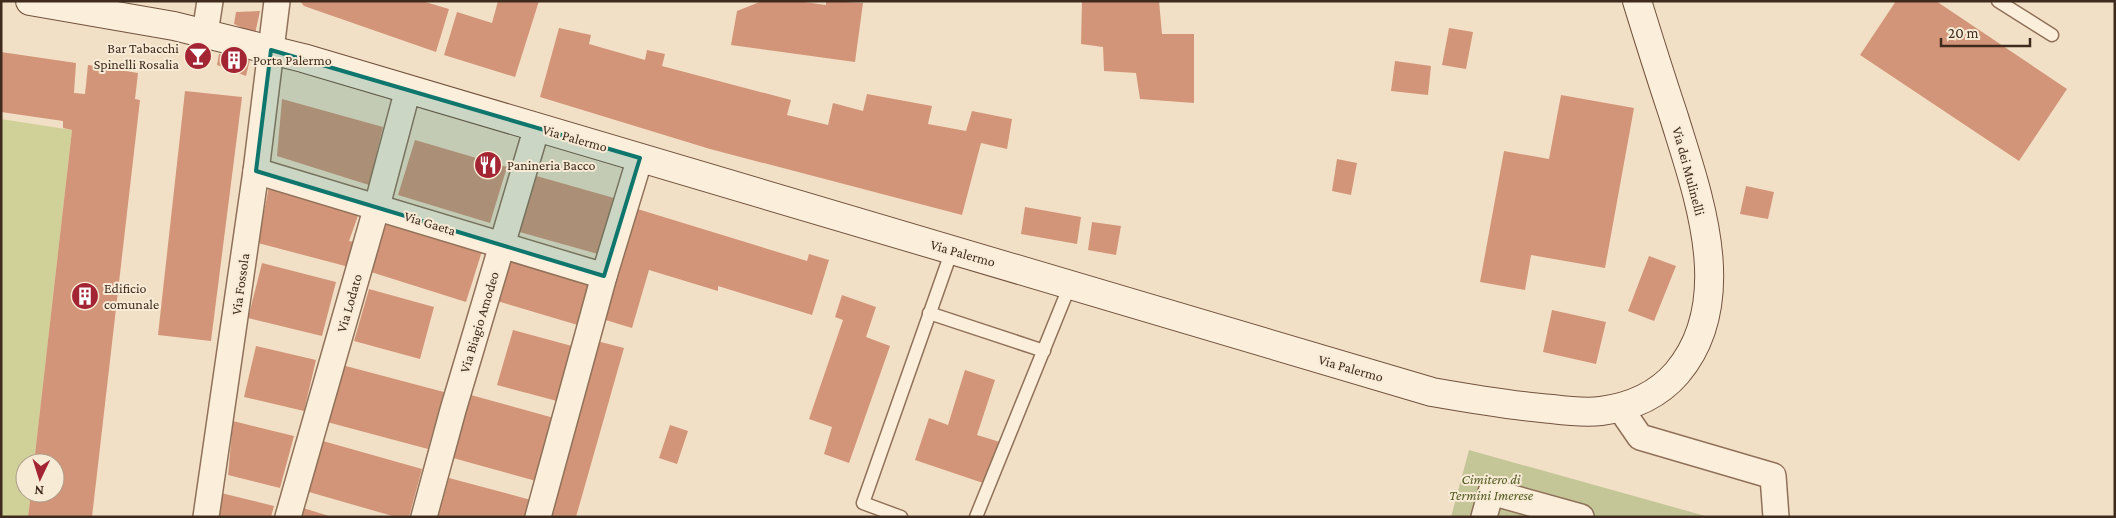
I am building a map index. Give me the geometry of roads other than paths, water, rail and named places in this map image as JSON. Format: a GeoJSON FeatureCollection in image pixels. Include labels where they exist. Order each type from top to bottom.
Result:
{"type":"FeatureCollection","features":[{"type":"Feature","properties":{"kind":"street","name":"Via Palermo"},"geometry":{"type":"LineString","coordinates":[[30,1],[205,33],[272,50],[1432,392],[1503,405],[1599,412],[1620,408],[1658,390]]}},
{"type":"Feature","properties":{"kind":"street"},"geometry":{"type":"LineString","coordinates":[[205,33],[210,1]]}},
{"type":"Feature","properties":{"kind":"street","name":"Via dei Mulinelli"},"geometry":{"type":"LineString","coordinates":[[1637,1],[1697,193],[1707,257],[1708,302],[1705,323],[1698,343],[1687,361],[1658,390]]}},
{"type":"Feature","properties":{"kind":"street","name":"Via Fossola"},"geometry":{"type":"LineString","coordinates":[[206,517],[272,50],[272,2]]}},
{"type":"Feature","properties":{"kind":"street","name":"Via Lodato"},"geometry":{"type":"LineString","coordinates":[[288,517],[377,206],[408,89]]}},
{"type":"Feature","properties":{"kind":"street","name":"Via Biagio Amodeo"},"geometry":{"type":"LineString","coordinates":[[424,517],[537,127]]}},
{"type":"Feature","properties":{"kind":"street"},"geometry":{"type":"LineString","coordinates":[[538,517],[604,276],[640,158]]}},
{"type":"Feature","properties":{"kind":"street","name":"Via Gaeta"},"geometry":{"type":"LineString","coordinates":[[256,171],[604,276]]}},
{"type":"Feature","properties":{"kind":"street"},"geometry":{"type":"LineString","coordinates":[[1620,408],[1640,437],[1773,476],[1776,517]]}},
{"type":"Feature","properties":{"kind":"street"},"geometry":{"type":"LineString","coordinates":[[1484,517],[1491,492],[1581,517]]}},
{"type":"Feature","properties":{"kind":"lane"},"geometry":{"type":"LineString","coordinates":[[1998,1],[2052,35]]}},
{"type":"Feature","properties":{"kind":"lane"},"geometry":{"type":"LineString","coordinates":[[901,517],[863,503],[952,250]]}},
{"type":"Feature","properties":{"kind":"lane"},"geometry":{"type":"LineString","coordinates":[[976,517],[1070,285]]}},
{"type":"Feature","properties":{"kind":"lane"},"geometry":{"type":"LineString","coordinates":[[930,313],[1044,350]]}},
{"type":"Feature","properties":{"kind":"place","name":"Bar Tabacchi Spinelli Rosalia"},"geometry":{"type":"Point","coordinates":[198,56]}},
{"type":"Feature","properties":{"kind":"place","name":"Porta Palermo"},"geometry":{"type":"Point","coordinates":[234,60]}},
{"type":"Feature","properties":{"kind":"place","name":"Panineria Bacco"},"geometry":{"type":"Point","coordinates":[488,165]}},
{"type":"Feature","properties":{"kind":"place","name":"Edificio comunale"},"geometry":{"type":"Point","coordinates":[85,296]}},
{"type":"Feature","properties":{"kind":"park label","name":"Cimitero di Termini Imerese"},"geometry":{"type":"Point","coordinates":[1491,488]}}]}
